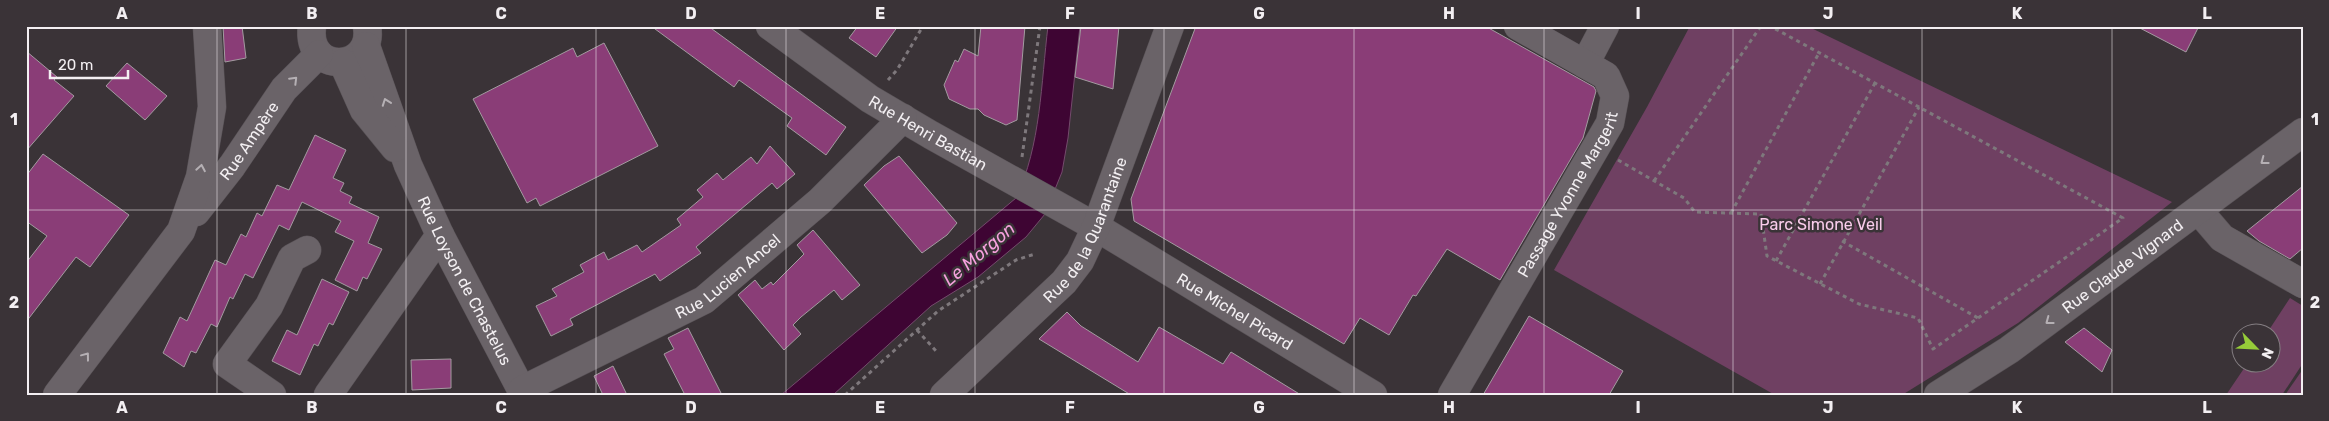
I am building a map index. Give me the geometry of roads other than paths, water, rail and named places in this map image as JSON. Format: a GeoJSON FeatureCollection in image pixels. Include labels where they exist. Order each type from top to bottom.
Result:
{"type":"FeatureCollection","features":[{"type":"Feature","properties":{"kind":"street"},"geometry":{"type":"LineString","coordinates":[[181,231],[200,178],[212,107],[207,26]]}},
{"type":"Feature","properties":{"kind":"street","name":"Rue Loyson de Chastelus"},"geometry":{"type":"LineString","coordinates":[[312,26],[311,37],[313,46],[331,59],[364,110],[408,165]]}},
{"type":"Feature","properties":{"kind":"street","name":"Rue Henri Bastian"},"geometry":{"type":"LineString","coordinates":[[770,26],[870,99],[1096,227]]}},
{"type":"Feature","properties":{"kind":"street","name":"Rue de la Quarantaine"},"geometry":{"type":"LineString","coordinates":[[944,395],[1064,282],[1080,261],[1096,227],[1170,26]]}},
{"type":"Feature","properties":{"kind":"street","name":"Passage Yvonne Margerit"},"geometry":{"type":"LineString","coordinates":[[1452,395],[1610,123],[1615,96],[1606,76],[1518,26]]}},
{"type":"Feature","properties":{"kind":"street"},"geometry":{"type":"LineString","coordinates":[[1585,64],[1605,26]]}},
{"type":"Feature","properties":{"kind":"street","name":"Rue Ampère"},"geometry":{"type":"LineString","coordinates":[[57,395],[232,166],[284,89],[331,59],[359,55],[366,36]]}},
{"type":"Feature","properties":{"kind":"street","name":"Rue Loyson de Chastelus"},"geometry":{"type":"LineString","coordinates":[[366,36],[408,165],[440,235],[523,393]]}},
{"type":"Feature","properties":{"kind":"street","name":"Rue Lucien Ancel"},"geometry":{"type":"LineString","coordinates":[[523,393],[704,300],[820,201],[903,118]]}},
{"type":"Feature","properties":{"kind":"street","name":"Rue Claude Vignard"},"geometry":{"type":"LineString","coordinates":[[1938,395],[2009,350],[2303,132]]}},
{"type":"Feature","properties":{"kind":"street"},"geometry":{"type":"LineString","coordinates":[[2198,210],[2222,238],[2303,284]]}},
{"type":"Feature","properties":{"kind":"street","name":"Rue Michel Picard"},"geometry":{"type":"LineString","coordinates":[[1096,227],[1373,395]]}},
{"type":"Feature","properties":{"kind":"street"},"geometry":{"type":"LineString","coordinates":[[328,395],[440,235]]}},
{"type":"Feature","properties":{"kind":"street"},"geometry":{"type":"LineString","coordinates":[[272,395],[227,364],[269,306],[292,258],[308,250]]}},
{"type":"Feature","properties":{"kind":"water","name":"Le Morgon"},"geometry":{"type":"Polygon","coordinates":[[[1048,26],[1080,26],[1068,138],[1062,172],[1045,214],[1026,237],[978,277],[931,306],[833,395],[781,395],[1016,198],[1031,157],[1039,114],[1048,26]]]}},
{"type":"Feature","properties":{"kind":"park label","name":"Parc Simone Veil"},"geometry":{"type":"Point","coordinates":[1821,224]}}]}
